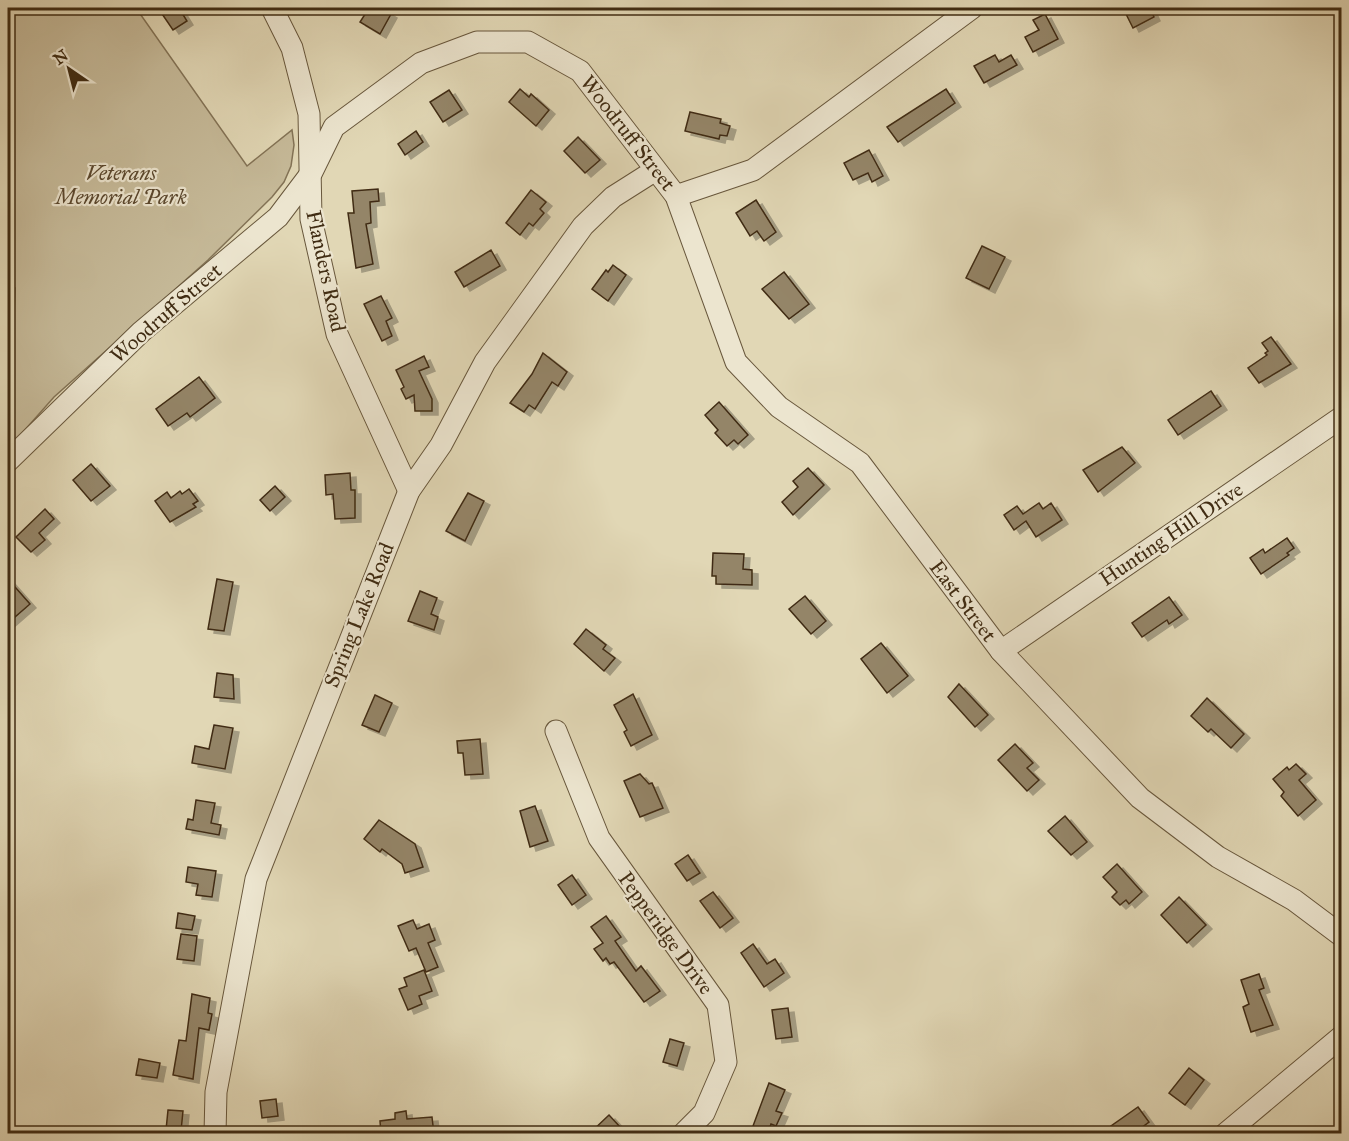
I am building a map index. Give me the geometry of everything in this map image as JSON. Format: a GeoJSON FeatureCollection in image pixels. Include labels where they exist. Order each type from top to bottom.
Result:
{"type":"FeatureCollection","features":[{"type":"Feature","properties":{"kind":"street","name":"Flanders Road"},"geometry":{"type":"LineString","coordinates":[[272,8],[292,48],[309,114],[312,172],[311,219],[337,334],[409,490]]}},
{"type":"Feature","properties":{"kind":"street","name":"Woodruff Street"},"geometry":{"type":"LineString","coordinates":[[8,461],[141,332],[278,217],[312,172],[334,127],[421,63],[477,42],[528,42],[580,71],[654,171],[676,196],[753,170],[972,8]]}},
{"type":"Feature","properties":{"kind":"street","name":"Spring Lake Road"},"geometry":{"type":"LineString","coordinates":[[214,1134],[216,1092],[256,879],[409,490],[441,445],[485,362],[583,226],[613,197],[654,171]]}},
{"type":"Feature","properties":{"kind":"street","name":"East Street"},"geometry":{"type":"LineString","coordinates":[[676,196],[736,362],[779,407],[860,463],[1001,651],[1140,798],[1218,857],[1294,900],[1341,936]]}},
{"type":"Feature","properties":{"kind":"street","name":"Hunting Hill Drive"},"geometry":{"type":"LineString","coordinates":[[1001,651],[1341,417]]}},
{"type":"Feature","properties":{"kind":"street","name":"Pepperidge Drive"},"geometry":{"type":"LineString","coordinates":[[556,731],[599,838],[718,1005],[726,1062],[704,1113],[683,1134]]}},
{"type":"Feature","properties":{"kind":"street"},"geometry":{"type":"LineString","coordinates":[[1225,1134],[1341,1036]]}},
{"type":"Feature","properties":{"kind":"green space","name":"Veterans Memorial Park"},"geometry":{"type":"Polygon","coordinates":[[[8,8],[136,8],[247,166],[292,130],[294,145],[291,166],[284,182],[272,197],[208,260],[54,397],[8,449],[8,8]]]}},
{"type":"Feature","properties":{"kind":"shaded area"},"geometry":{"type":"Polygon","coordinates":[[[8,288],[15,288],[14,314],[8,314],[8,288]]]}},
{"type":"Feature","properties":{"kind":"building"},"geometry":{"type":"Polygon","coordinates":[[[158,8],[179,8],[187,21],[173,30],[158,8]]]}},
{"type":"Feature","properties":{"kind":"building"},"geometry":{"type":"Polygon","coordinates":[[[369,8],[381,8],[391,14],[380,34],[360,22],[369,8]]]}},
{"type":"Feature","properties":{"kind":"building"},"geometry":{"type":"Polygon","coordinates":[[[1123,8],[1150,8],[1154,17],[1133,28],[1123,8]]]}},
{"type":"Feature","properties":{"kind":"building"},"geometry":{"type":"Polygon","coordinates":[[[1045,14],[1058,39],[1033,52],[1025,37],[1039,30],[1033,20],[1045,14]]]}},
{"type":"Feature","properties":{"kind":"building"},"geometry":{"type":"Polygon","coordinates":[[[995,55],[999,62],[1011,55],[1017,65],[984,83],[974,66],[995,55]]]}},
{"type":"Feature","properties":{"kind":"building"},"geometry":{"type":"Polygon","coordinates":[[[520,89],[529,97],[531,94],[549,110],[536,126],[509,102],[520,89]]]}},
{"type":"Feature","properties":{"kind":"building"},"geometry":{"type":"Polygon","coordinates":[[[946,89],[955,103],[898,142],[887,127],[946,89]]]}},
{"type":"Feature","properties":{"kind":"building"},"geometry":{"type":"Polygon","coordinates":[[[449,90],[462,110],[443,122],[430,102],[449,90]]]}},
{"type":"Feature","properties":{"kind":"building"},"geometry":{"type":"Polygon","coordinates":[[[690,112],[721,119],[720,123],[730,126],[727,136],[720,135],[719,139],[685,131],[690,112]]]}},
{"type":"Feature","properties":{"kind":"building"},"geometry":{"type":"Polygon","coordinates":[[[416,131],[423,142],[405,155],[398,144],[416,131]]]}},
{"type":"Feature","properties":{"kind":"building"},"geometry":{"type":"Polygon","coordinates":[[[578,137],[600,160],[585,173],[564,151],[578,137]]]}},
{"type":"Feature","properties":{"kind":"building"},"geometry":{"type":"Polygon","coordinates":[[[869,150],[883,176],[872,182],[868,173],[853,180],[844,163],[869,150]]]}},
{"type":"Feature","properties":{"kind":"building"},"geometry":{"type":"Polygon","coordinates":[[[378,189],[379,201],[370,202],[371,223],[366,224],[373,264],[356,268],[348,213],[354,213],[352,191],[378,189]]]}},
{"type":"Feature","properties":{"kind":"building"},"geometry":{"type":"Polygon","coordinates":[[[531,190],[546,202],[540,209],[544,213],[533,226],[529,223],[520,235],[506,223],[531,190]]]}},
{"type":"Feature","properties":{"kind":"building"},"geometry":{"type":"Polygon","coordinates":[[[756,200],[776,232],[764,241],[757,231],[750,236],[736,213],[756,200]]]}},
{"type":"Feature","properties":{"kind":"building"},"geometry":{"type":"Polygon","coordinates":[[[982,246],[1005,257],[989,289],[966,278],[982,246]]]}},
{"type":"Feature","properties":{"kind":"building"},"geometry":{"type":"Polygon","coordinates":[[[491,250],[500,266],[464,287],[455,272],[491,250]]]}},
{"type":"Feature","properties":{"kind":"building"},"geometry":{"type":"Polygon","coordinates":[[[613,265],[626,275],[608,301],[592,289],[606,270],[608,272],[613,265]]]}},
{"type":"Feature","properties":{"kind":"building"},"geometry":{"type":"Polygon","coordinates":[[[784,272],[809,304],[789,319],[762,289],[784,272]]]}},
{"type":"Feature","properties":{"kind":"building"},"geometry":{"type":"Polygon","coordinates":[[[381,296],[392,318],[386,321],[392,336],[382,341],[364,304],[381,296]]]}},
{"type":"Feature","properties":{"kind":"building"},"geometry":{"type":"Polygon","coordinates":[[[1271,337],[1291,364],[1259,383],[1248,368],[1267,355],[1265,353],[1268,351],[1262,343],[1271,337]]]}},
{"type":"Feature","properties":{"kind":"building"},"geometry":{"type":"Polygon","coordinates":[[[543,353],[567,372],[558,386],[552,382],[535,409],[529,405],[524,412],[510,403],[532,374],[543,353]]]}},
{"type":"Feature","properties":{"kind":"building"},"geometry":{"type":"Polygon","coordinates":[[[424,356],[429,367],[419,371],[432,399],[432,411],[415,411],[414,395],[406,399],[401,389],[404,387],[396,370],[424,356]]]}},
{"type":"Feature","properties":{"kind":"building"},"geometry":{"type":"Polygon","coordinates":[[[199,377],[215,398],[190,417],[187,413],[168,426],[156,409],[199,377]]]}},
{"type":"Feature","properties":{"kind":"building"},"geometry":{"type":"Polygon","coordinates":[[[1211,391],[1221,406],[1178,435],[1168,420],[1211,391]]]}},
{"type":"Feature","properties":{"kind":"building"},"geometry":{"type":"Polygon","coordinates":[[[719,402],[748,435],[738,444],[734,440],[727,446],[715,433],[718,430],[705,415],[719,402]]]}},
{"type":"Feature","properties":{"kind":"building"},"geometry":{"type":"Polygon","coordinates":[[[1122,447],[1135,463],[1098,492],[1083,470],[1122,447]]]}},
{"type":"Feature","properties":{"kind":"building"},"geometry":{"type":"Polygon","coordinates":[[[91,464],[110,486],[91,501],[73,480],[91,464]]]}},
{"type":"Feature","properties":{"kind":"building"},"geometry":{"type":"Polygon","coordinates":[[[808,468],[824,485],[793,515],[782,502],[798,487],[793,481],[808,468]]]}},
{"type":"Feature","properties":{"kind":"building"},"geometry":{"type":"Polygon","coordinates":[[[350,473],[351,490],[355,490],[355,518],[335,519],[333,494],[326,495],[325,475],[350,473]]]}},
{"type":"Feature","properties":{"kind":"building"},"geometry":{"type":"Polygon","coordinates":[[[275,486],[285,497],[270,511],[260,500],[275,486]]]}},
{"type":"Feature","properties":{"kind":"building"},"geometry":{"type":"Polygon","coordinates":[[[189,489],[198,501],[193,504],[196,507],[170,522],[155,501],[167,492],[171,498],[180,491],[182,494],[189,489]]]}},
{"type":"Feature","properties":{"kind":"building"},"geometry":{"type":"Polygon","coordinates":[[[468,493],[484,501],[465,541],[446,531],[468,493]]]}},
{"type":"Feature","properties":{"kind":"building"},"geometry":{"type":"Polygon","coordinates":[[[1039,503],[1043,509],[1051,503],[1062,520],[1036,537],[1026,521],[1014,530],[1004,515],[1017,506],[1023,514],[1039,503]]]}},
{"type":"Feature","properties":{"kind":"building"},"geometry":{"type":"Polygon","coordinates":[[[45,509],[54,519],[39,533],[45,540],[31,552],[16,537],[45,509]]]}},
{"type":"Feature","properties":{"kind":"building"},"geometry":{"type":"Polygon","coordinates":[[[1287,538],[1294,548],[1287,553],[1289,555],[1261,574],[1250,558],[1263,549],[1265,553],[1287,538]]]}},
{"type":"Feature","properties":{"kind":"building"},"geometry":{"type":"Polygon","coordinates":[[[713,553],[744,554],[743,569],[752,570],[752,585],[716,584],[716,576],[712,576],[713,553]]]}},
{"type":"Feature","properties":{"kind":"building"},"geometry":{"type":"Polygon","coordinates":[[[8,579],[30,604],[8,623],[8,579]]]}},
{"type":"Feature","properties":{"kind":"building"},"geometry":{"type":"Polygon","coordinates":[[[217,579],[233,582],[224,631],[208,629],[217,579]]]}},
{"type":"Feature","properties":{"kind":"building"},"geometry":{"type":"Polygon","coordinates":[[[420,591],[437,598],[431,614],[438,617],[434,630],[408,621],[420,591]]]}},
{"type":"Feature","properties":{"kind":"building"},"geometry":{"type":"Polygon","coordinates":[[[805,596],[826,621],[811,634],[789,609],[805,596]]]}},
{"type":"Feature","properties":{"kind":"building"},"geometry":{"type":"Polygon","coordinates":[[[1169,597],[1182,615],[1169,624],[1167,620],[1142,637],[1132,623],[1169,597]]]}},
{"type":"Feature","properties":{"kind":"building"},"geometry":{"type":"Polygon","coordinates":[[[586,629],[606,645],[603,649],[615,658],[604,671],[574,644],[586,629]]]}},
{"type":"Feature","properties":{"kind":"building"},"geometry":{"type":"Polygon","coordinates":[[[881,643],[908,676],[887,693],[861,659],[881,643]]]}},
{"type":"Feature","properties":{"kind":"building"},"geometry":{"type":"Polygon","coordinates":[[[217,673],[233,675],[234,699],[214,697],[217,673]]]}},
{"type":"Feature","properties":{"kind":"building"},"geometry":{"type":"Polygon","coordinates":[[[959,684],[988,715],[975,727],[948,697],[959,684]]]}},
{"type":"Feature","properties":{"kind":"building"},"geometry":{"type":"Polygon","coordinates":[[[633,694],[652,735],[631,746],[624,732],[627,730],[614,705],[633,694]]]}},
{"type":"Feature","properties":{"kind":"building"},"geometry":{"type":"Polygon","coordinates":[[[375,695],[392,703],[379,732],[362,725],[375,695]]]}},
{"type":"Feature","properties":{"kind":"building"},"geometry":{"type":"Polygon","coordinates":[[[1207,698],[1244,734],[1231,748],[1211,729],[1208,732],[1191,716],[1207,698]]]}},
{"type":"Feature","properties":{"kind":"building"},"geometry":{"type":"Polygon","coordinates":[[[214,725],[233,728],[225,769],[192,763],[195,746],[209,749],[214,725]]]}},
{"type":"Feature","properties":{"kind":"building"},"geometry":{"type":"Polygon","coordinates":[[[480,739],[483,774],[465,775],[463,753],[458,753],[457,741],[480,739]]]}},
{"type":"Feature","properties":{"kind":"building"},"geometry":{"type":"Polygon","coordinates":[[[1015,744],[1033,763],[1027,768],[1039,780],[1027,791],[998,760],[1015,744]]]}},
{"type":"Feature","properties":{"kind":"building"},"geometry":{"type":"Polygon","coordinates":[[[1296,764],[1306,774],[1299,780],[1316,800],[1298,816],[1281,796],[1284,792],[1273,779],[1287,767],[1289,770],[1296,764]]]}},
{"type":"Feature","properties":{"kind":"building"},"geometry":{"type":"Polygon","coordinates":[[[640,774],[649,784],[652,783],[663,808],[640,817],[624,781],[640,774]]]}},
{"type":"Feature","properties":{"kind":"building"},"geometry":{"type":"Polygon","coordinates":[[[196,800],[215,803],[211,823],[221,825],[219,835],[186,829],[188,819],[193,820],[196,800]]]}},
{"type":"Feature","properties":{"kind":"building"},"geometry":{"type":"Polygon","coordinates":[[[535,806],[548,841],[530,847],[520,811],[535,806]]]}},
{"type":"Feature","properties":{"kind":"building"},"geometry":{"type":"Polygon","coordinates":[[[1065,816],[1087,842],[1071,855],[1048,831],[1065,816]]]}},
{"type":"Feature","properties":{"kind":"building"},"geometry":{"type":"Polygon","coordinates":[[[379,820],[415,844],[423,867],[405,873],[402,864],[382,849],[380,852],[364,839],[379,820]]]}},
{"type":"Feature","properties":{"kind":"building"},"geometry":{"type":"Polygon","coordinates":[[[688,855],[700,873],[687,881],[675,864],[688,855]]]}},
{"type":"Feature","properties":{"kind":"building"},"geometry":{"type":"Polygon","coordinates":[[[1117,864],[1142,892],[1129,904],[1126,900],[1120,905],[1112,897],[1117,892],[1103,877],[1117,864]]]}},
{"type":"Feature","properties":{"kind":"building"},"geometry":{"type":"Polygon","coordinates":[[[188,867],[216,871],[212,897],[196,895],[198,884],[186,882],[188,867]]]}},
{"type":"Feature","properties":{"kind":"building"},"geometry":{"type":"Polygon","coordinates":[[[572,875],[586,895],[572,905],[558,885],[572,875]]]}},
{"type":"Feature","properties":{"kind":"building"},"geometry":{"type":"Polygon","coordinates":[[[713,892],[733,918],[720,928],[700,901],[713,892]]]}},
{"type":"Feature","properties":{"kind":"building"},"geometry":{"type":"Polygon","coordinates":[[[1179,897],[1206,925],[1187,943],[1161,915],[1179,897]]]}},
{"type":"Feature","properties":{"kind":"building"},"geometry":{"type":"Polygon","coordinates":[[[178,913],[195,916],[192,930],[176,928],[178,913]]]}},
{"type":"Feature","properties":{"kind":"building"},"geometry":{"type":"Polygon","coordinates":[[[606,916],[621,937],[615,941],[636,971],[641,966],[660,991],[644,1002],[614,962],[610,964],[606,958],[603,961],[594,949],[603,943],[591,927],[606,916]]]}},
{"type":"Feature","properties":{"kind":"building"},"geometry":{"type":"Polygon","coordinates":[[[413,920],[417,929],[429,924],[435,940],[428,943],[438,967],[426,972],[416,948],[409,951],[398,926],[413,920]]]}},
{"type":"Feature","properties":{"kind":"building"},"geometry":{"type":"Polygon","coordinates":[[[181,934],[197,936],[194,961],[177,959],[181,934]]]}},
{"type":"Feature","properties":{"kind":"building"},"geometry":{"type":"Polygon","coordinates":[[[753,944],[767,964],[775,959],[784,973],[764,987],[741,953],[753,944]]]}},
{"type":"Feature","properties":{"kind":"building"},"geometry":{"type":"Polygon","coordinates":[[[424,970],[432,991],[419,996],[422,1004],[408,1010],[399,989],[407,986],[404,978],[424,970]]]}},
{"type":"Feature","properties":{"kind":"building"},"geometry":{"type":"Polygon","coordinates":[[[1259,974],[1264,988],[1259,990],[1273,1025],[1251,1032],[1243,1007],[1249,1004],[1241,980],[1259,974]]]}},
{"type":"Feature","properties":{"kind":"building"},"geometry":{"type":"Polygon","coordinates":[[[192,994],[210,998],[208,1013],[212,1014],[209,1030],[199,1028],[193,1079],[173,1075],[179,1040],[186,1041],[192,994]]]}},
{"type":"Feature","properties":{"kind":"building"},"geometry":{"type":"Polygon","coordinates":[[[788,1008],[792,1037],[776,1039],[772,1010],[788,1008]]]}},
{"type":"Feature","properties":{"kind":"building"},"geometry":{"type":"Polygon","coordinates":[[[670,1039],[684,1043],[677,1066],[663,1062],[670,1039]]]}},
{"type":"Feature","properties":{"kind":"building"},"geometry":{"type":"Polygon","coordinates":[[[139,1059],[160,1063],[157,1078],[136,1075],[139,1059]]]}},
{"type":"Feature","properties":{"kind":"building"},"geometry":{"type":"Polygon","coordinates":[[[1189,1068],[1204,1080],[1185,1105],[1169,1093],[1189,1068]]]}},
{"type":"Feature","properties":{"kind":"building"},"geometry":{"type":"Polygon","coordinates":[[[769,1083],[785,1090],[776,1111],[782,1113],[776,1126],[771,1124],[768,1133],[753,1126],[769,1083]]]}},
{"type":"Feature","properties":{"kind":"building"},"geometry":{"type":"Polygon","coordinates":[[[276,1099],[278,1116],[262,1118],[260,1101],[276,1099]]]}},
{"type":"Feature","properties":{"kind":"building"},"geometry":{"type":"Polygon","coordinates":[[[1138,1107],[1149,1122],[1133,1134],[1116,1134],[1111,1126],[1138,1107]]]}},
{"type":"Feature","properties":{"kind":"building"},"geometry":{"type":"Polygon","coordinates":[[[168,1110],[183,1111],[181,1131],[166,1130],[168,1110]]]}},
{"type":"Feature","properties":{"kind":"building"},"geometry":{"type":"Polygon","coordinates":[[[406,1111],[407,1119],[432,1117],[434,1134],[381,1134],[380,1121],[395,1119],[395,1113],[406,1111]]]}},
{"type":"Feature","properties":{"kind":"building"},"geometry":{"type":"Polygon","coordinates":[[[609,1115],[621,1128],[615,1134],[589,1134],[609,1115]]]}}]}
